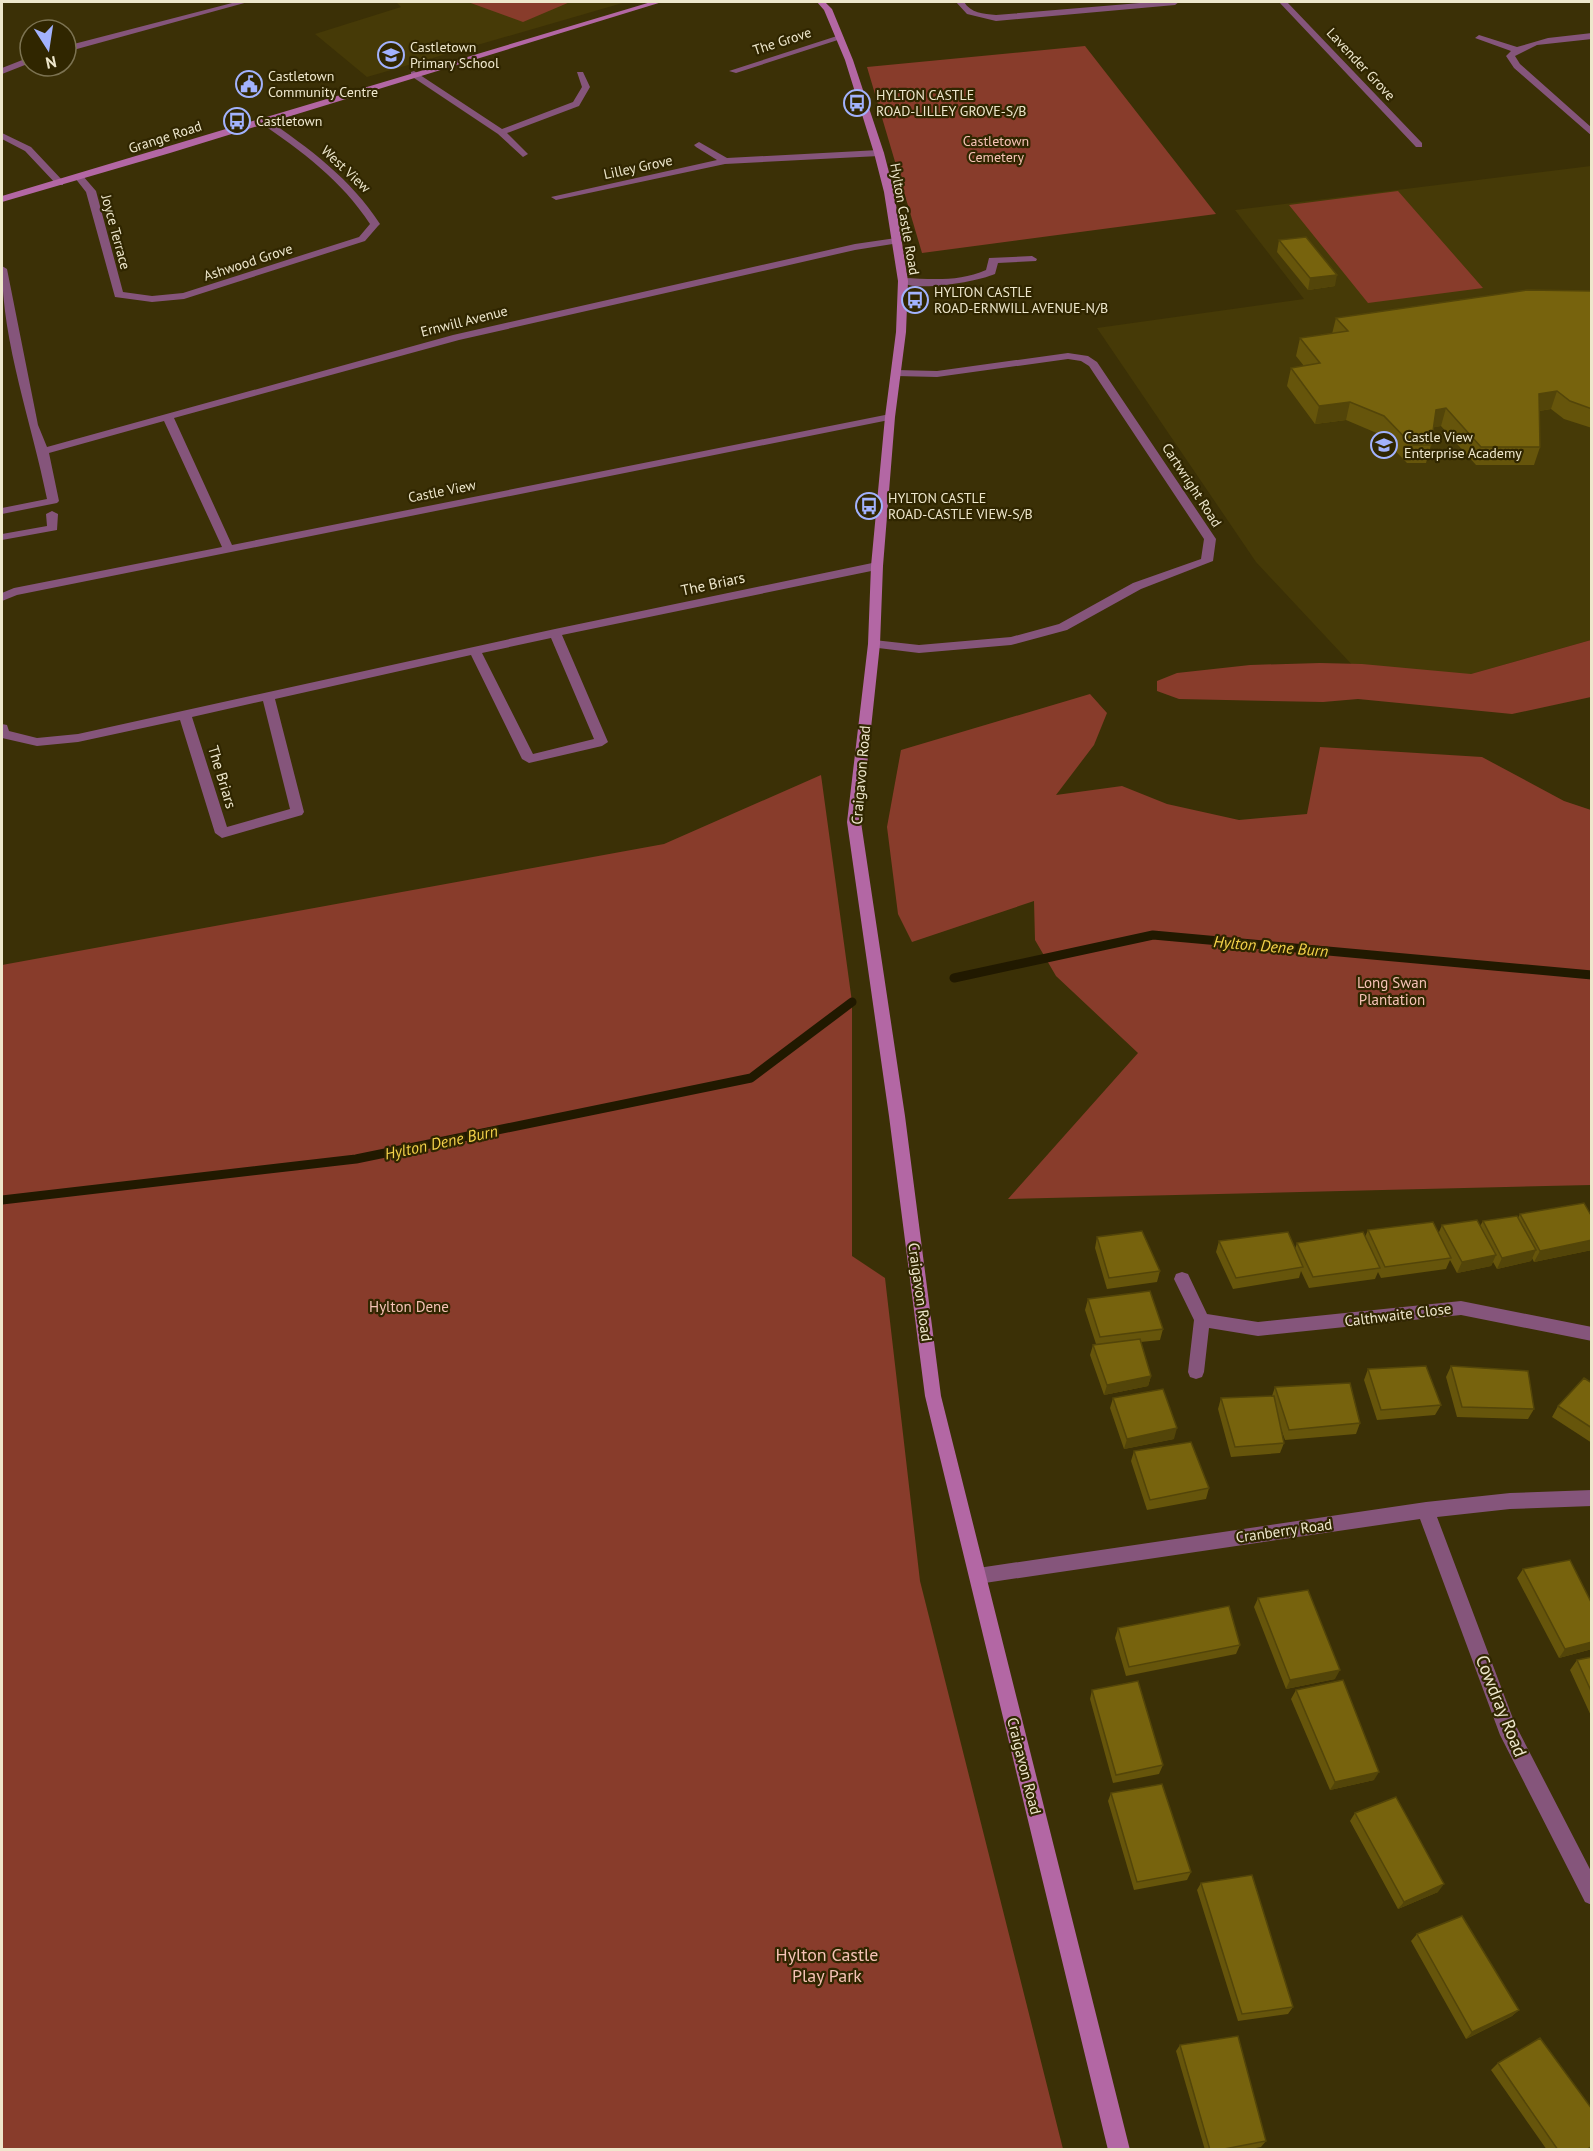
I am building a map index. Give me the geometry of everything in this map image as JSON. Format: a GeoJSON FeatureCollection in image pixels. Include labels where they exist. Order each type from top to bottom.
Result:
{"type":"FeatureCollection","features":[{"type":"Feature","properties":{"kind":"street"},"geometry":{"type":"LineString","coordinates":[[78,46],[244,2]]}},
{"type":"Feature","properties":{"kind":"street","name":"Grange Road"},"geometry":{"type":"LineString","coordinates":[[2,199],[80,178],[542,33],[658,2]]}},
{"type":"Feature","properties":{"kind":"street","name":"Hylton Castle Road"},"geometry":{"type":"LineString","coordinates":[[821,2],[828,9],[849,60],[889,192],[903,281],[890,417]]}},
{"type":"Feature","properties":{"kind":"street"},"geometry":{"type":"LineString","coordinates":[[960,2],[962,8],[975,16],[996,18],[1175,2]]}},
{"type":"Feature","properties":{"kind":"street","name":"Lavender Grove"},"geometry":{"type":"LineString","coordinates":[[1283,2],[1419,146]]}},
{"type":"Feature","properties":{"kind":"street"},"geometry":{"type":"LineString","coordinates":[[1479,38],[1515,49],[1533,43],[1592,36]]}},
{"type":"Feature","properties":{"kind":"street","name":"The Grove"},"geometry":{"type":"LineString","coordinates":[[733,71],[840,38]]}},
{"type":"Feature","properties":{"kind":"street"},"geometry":{"type":"LineString","coordinates":[[1515,49],[1510,56],[1516,66],[1592,133]]}},
{"type":"Feature","properties":{"kind":"street"},"geometry":{"type":"LineString","coordinates":[[2,71],[18,65]]}},
{"type":"Feature","properties":{"kind":"street"},"geometry":{"type":"LineString","coordinates":[[414,74],[501,132],[523,154]]}},
{"type":"Feature","properties":{"kind":"street"},"geometry":{"type":"LineString","coordinates":[[501,132],[576,104],[586,87],[580,74]]}},
{"type":"Feature","properties":{"kind":"street"},"geometry":{"type":"LineString","coordinates":[[1576,117],[1592,116]]}},
{"type":"Feature","properties":{"kind":"street","name":"West View"},"geometry":{"type":"LineString","coordinates":[[262,120],[298,143],[365,205],[375,224]]}},
{"type":"Feature","properties":{"kind":"street"},"geometry":{"type":"LineString","coordinates":[[2,136],[28,149],[60,183]]}},
{"type":"Feature","properties":{"kind":"street"},"geometry":{"type":"LineString","coordinates":[[699,145],[725,161]]}},
{"type":"Feature","properties":{"kind":"street","name":"Lilley Grove"},"geometry":{"type":"LineString","coordinates":[[556,197],[725,161],[796,155],[879,153]]}},
{"type":"Feature","properties":{"kind":"street","name":"Joyce Terrace"},"geometry":{"type":"LineString","coordinates":[[80,178],[91,191],[119,296]]}},
{"type":"Feature","properties":{"kind":"street","name":"Ashwood Grove"},"geometry":{"type":"LineString","coordinates":[[119,296],[152,299],[184,296],[362,239],[375,224]]}},
{"type":"Feature","properties":{"kind":"street","name":"Ernwill Avenue"},"geometry":{"type":"LineString","coordinates":[[44,451],[167,415],[457,337],[855,247],[896,241]]}},
{"type":"Feature","properties":{"kind":"street"},"geometry":{"type":"LineString","coordinates":[[903,281],[954,282],[977,279],[992,272],[993,260],[1032,259]]}},
{"type":"Feature","properties":{"kind":"street"},"geometry":{"type":"LineString","coordinates":[[2,269],[33,424],[44,451],[53,501],[2,511]]}},
{"type":"Feature","properties":{"kind":"street","name":"Cartwright Road"},"geometry":{"type":"LineString","coordinates":[[874,644],[919,649],[1011,641],[1063,627],[1137,586],[1207,561],[1210,539],[1093,364],[1084,358],[1068,356],[938,374],[896,373]]}},
{"type":"Feature","properties":{"kind":"street"},"geometry":{"type":"LineString","coordinates":[[167,415],[228,550]]}},
{"type":"Feature","properties":{"kind":"street","name":"Castle View"},"geometry":{"type":"LineString","coordinates":[[2,597],[14,592],[890,417]]}},
{"type":"Feature","properties":{"kind":"street","name":"Craigavon Road"},"geometry":{"type":"LineString","coordinates":[[890,417],[877,566],[874,644],[854,822],[898,1127],[933,1396],[1119,2150]]}},
{"type":"Feature","properties":{"kind":"street"},"geometry":{"type":"LineString","coordinates":[[2,537],[53,528],[52,514]]}},
{"type":"Feature","properties":{"kind":"street","name":"The Briars"},"geometry":{"type":"LineString","coordinates":[[2,728],[3,734],[37,742],[78,738],[555,633],[877,566]]}},
{"type":"Feature","properties":{"kind":"street"},"geometry":{"type":"LineString","coordinates":[[475,651],[529,759],[602,742],[555,633]]}},
{"type":"Feature","properties":{"kind":"street","name":"The Briars"},"geometry":{"type":"LineString","coordinates":[[185,715],[222,833],[297,812],[268,696]]}},
{"type":"Feature","properties":{"kind":"street"},"geometry":{"type":"LineString","coordinates":[[1182,1279],[1202,1320],[1196,1372]]}},
{"type":"Feature","properties":{"kind":"street","name":"Calthwaite Close"},"geometry":{"type":"LineString","coordinates":[[1202,1320],[1258,1329],[1461,1308],[1592,1334]]}},
{"type":"Feature","properties":{"kind":"street","name":"Cranberry Road"},"geometry":{"type":"LineString","coordinates":[[978,1576],[1426,1510],[1510,1501],[1592,1498]]}},
{"type":"Feature","properties":{"kind":"street","name":"Cowdray Road"},"geometry":{"type":"LineString","coordinates":[[1426,1510],[1507,1728],[1592,1895]]}},
{"type":"Feature","properties":{"kind":"shaded area","name":"Castletown Primary School"},"geometry":{"type":"Polygon","coordinates":[[[396,2],[626,2],[367,77],[315,34],[401,7],[396,2]]]}},
{"type":"Feature","properties":{"kind":"shaded area","name":"Castle View Enterprise Academy"},"geometry":{"type":"Polygon","coordinates":[[[1591,166],[1591,640],[1384,699],[1256,562],[1097,328],[1304,299],[1235,210],[1591,166]]]}},
{"type":"Feature","properties":{"kind":"green space"},"geometry":{"type":"Polygon","coordinates":[[[468,2],[570,2],[523,22],[468,2]]]}},
{"type":"Feature","properties":{"kind":"green space","name":"Castletown Cemetery"},"geometry":{"type":"Polygon","coordinates":[[[1085,46],[1216,214],[922,253],[867,67],[1085,46]]]}},
{"type":"Feature","properties":{"kind":"green space"},"geometry":{"type":"Polygon","coordinates":[[[1398,191],[1483,288],[1368,303],[1289,205],[1398,191]]]}},
{"type":"Feature","properties":{"kind":"green space"},"geometry":{"type":"Polygon","coordinates":[[[1591,640],[1591,697],[1512,714],[1358,699],[1323,702],[1179,699],[1157,691],[1157,681],[1177,673],[1250,665],[1362,664],[1471,674],[1591,640]]]}},
{"type":"Feature","properties":{"kind":"green space","name":"Long Swan Plantation"},"geometry":{"type":"Polygon","coordinates":[[[1090,694],[1107,713],[1094,745],[1056,795],[1122,786],[1167,804],[1239,820],[1307,814],[1320,747],[1482,757],[1564,801],[1591,810],[1591,1185],[1008,1199],[1138,1053],[1056,976],[1035,940],[1034,901],[912,942],[898,914],[887,827],[901,750],[1090,694]]]}},
{"type":"Feature","properties":{"kind":"green space","name":"Hylton Dene"},"geometry":{"type":"Polygon","coordinates":[[[821,775],[852,1002],[852,1256],[885,1278],[920,1581],[1063,2149],[2,2149],[2,965],[664,844],[821,775]]]}},
{"type":"Feature","properties":{"kind":"building"},"geometry":{"type":"Polygon","coordinates":[[[1306,237],[1337,275],[1310,278],[1279,240],[1306,237]]]}},
{"type":"Feature","properties":{"kind":"building"},"geometry":{"type":"Polygon","coordinates":[[[1527,290],[1592,291],[1592,409],[1570,401],[1557,391],[1539,394],[1540,447],[1481,447],[1446,408],[1436,410],[1431,445],[1412,445],[1384,416],[1350,402],[1319,406],[1291,368],[1320,363],[1300,338],[1348,331],[1336,318],[1527,290]]]}},
{"type":"Feature","properties":{"kind":"building"},"geometry":{"type":"Polygon","coordinates":[[[1584,1203],[1592,1217],[1592,1240],[1540,1251],[1520,1214],[1584,1203]]]}},
{"type":"Feature","properties":{"kind":"building"},"geometry":{"type":"Polygon","coordinates":[[[1517,1216],[1536,1250],[1502,1258],[1483,1221],[1517,1216]]]}},
{"type":"Feature","properties":{"kind":"building"},"geometry":{"type":"Polygon","coordinates":[[[1477,1220],[1496,1255],[1462,1262],[1442,1225],[1477,1220]]]}},
{"type":"Feature","properties":{"kind":"building"},"geometry":{"type":"Polygon","coordinates":[[[1433,1222],[1451,1258],[1385,1267],[1368,1230],[1433,1222]]]}},
{"type":"Feature","properties":{"kind":"building"},"geometry":{"type":"Polygon","coordinates":[[[1142,1231],[1160,1271],[1109,1278],[1097,1237],[1142,1231]]]}},
{"type":"Feature","properties":{"kind":"building"},"geometry":{"type":"Polygon","coordinates":[[[1288,1232],[1303,1267],[1236,1278],[1219,1241],[1288,1232]]]}},
{"type":"Feature","properties":{"kind":"building"},"geometry":{"type":"Polygon","coordinates":[[[1363,1232],[1380,1268],[1313,1277],[1297,1243],[1363,1232]]]}},
{"type":"Feature","properties":{"kind":"building"},"geometry":{"type":"Polygon","coordinates":[[[1150,1291],[1163,1329],[1100,1337],[1088,1299],[1150,1291]]]}},
{"type":"Feature","properties":{"kind":"building"},"geometry":{"type":"Polygon","coordinates":[[[1140,1339],[1151,1376],[1107,1385],[1093,1345],[1140,1339]]]}},
{"type":"Feature","properties":{"kind":"building"},"geometry":{"type":"Polygon","coordinates":[[[1426,1366],[1441,1405],[1381,1410],[1368,1369],[1426,1366]]]}},
{"type":"Feature","properties":{"kind":"building"},"geometry":{"type":"Polygon","coordinates":[[[1451,1366],[1528,1371],[1534,1409],[1462,1407],[1451,1366]]]}},
{"type":"Feature","properties":{"kind":"building"},"geometry":{"type":"Polygon","coordinates":[[[1584,1378],[1592,1383],[1592,1428],[1558,1406],[1584,1378]]]}},
{"type":"Feature","properties":{"kind":"building"},"geometry":{"type":"Polygon","coordinates":[[[1350,1383],[1360,1423],[1289,1430],[1275,1387],[1350,1383]]]}},
{"type":"Feature","properties":{"kind":"building"},"geometry":{"type":"Polygon","coordinates":[[[1163,1389],[1177,1428],[1127,1439],[1113,1398],[1163,1389]]]}},
{"type":"Feature","properties":{"kind":"building"},"geometry":{"type":"Polygon","coordinates":[[[1274,1396],[1284,1443],[1235,1447],[1221,1398],[1274,1396]]]}},
{"type":"Feature","properties":{"kind":"building"},"geometry":{"type":"Polygon","coordinates":[[[1191,1442],[1209,1488],[1150,1500],[1134,1451],[1191,1442]]]}},
{"type":"Feature","properties":{"kind":"building"},"geometry":{"type":"Polygon","coordinates":[[[1570,1560],[1592,1604],[1592,1642],[1565,1649],[1523,1569],[1570,1560]]]}},
{"type":"Feature","properties":{"kind":"building"},"geometry":{"type":"Polygon","coordinates":[[[1308,1590],[1340,1670],[1290,1680],[1258,1598],[1308,1590]]]}},
{"type":"Feature","properties":{"kind":"building"},"geometry":{"type":"Polygon","coordinates":[[[1229,1606],[1240,1645],[1129,1667],[1118,1628],[1229,1606]]]}},
{"type":"Feature","properties":{"kind":"building"},"geometry":{"type":"Polygon","coordinates":[[[1592,1657],[1592,1693],[1577,1660],[1592,1657]]]}},
{"type":"Feature","properties":{"kind":"building"},"geometry":{"type":"Polygon","coordinates":[[[1343,1680],[1379,1772],[1335,1782],[1296,1690],[1343,1680]]]}},
{"type":"Feature","properties":{"kind":"building"},"geometry":{"type":"Polygon","coordinates":[[[1138,1681],[1163,1765],[1116,1775],[1092,1690],[1138,1681]]]}},
{"type":"Feature","properties":{"kind":"building"},"geometry":{"type":"Polygon","coordinates":[[[1162,1784],[1191,1872],[1137,1882],[1111,1793],[1162,1784]]]}},
{"type":"Feature","properties":{"kind":"building"},"geometry":{"type":"Polygon","coordinates":[[[1396,1797],[1444,1884],[1404,1902],[1355,1813],[1396,1797]]]}},
{"type":"Feature","properties":{"kind":"building"},"geometry":{"type":"Polygon","coordinates":[[[1252,1875],[1293,2007],[1242,2014],[1201,1883],[1252,1875]]]}},
{"type":"Feature","properties":{"kind":"building"},"geometry":{"type":"Polygon","coordinates":[[[1462,1916],[1519,2010],[1472,2032],[1417,1934],[1462,1916]]]}},
{"type":"Feature","properties":{"kind":"building"},"geometry":{"type":"Polygon","coordinates":[[[1238,2036],[1266,2141],[1210,2150],[1180,2045],[1238,2036]]]}},
{"type":"Feature","properties":{"kind":"building"},"geometry":{"type":"Polygon","coordinates":[[[1540,2038],[1592,2109],[1592,2146],[1586,2150],[1558,2150],[1498,2063],[1540,2038]]]}},
{"type":"Feature","properties":{"kind":"waterway","name":"Hylton Dene Burn"},"geometry":{"type":"LineString","coordinates":[[954,978],[1153,935],[1592,975]]}},
{"type":"Feature","properties":{"kind":"waterway","name":"Hylton Dene Burn"},"geometry":{"type":"LineString","coordinates":[[2,1200],[356,1159],[751,1078],[852,1002]]}},
{"type":"Feature","properties":{"kind":"place","name":"Castletown Primary School"},"geometry":{"type":"Point","coordinates":[391,55]}},
{"type":"Feature","properties":{"kind":"place","name":"Castletown Community Centre"},"geometry":{"type":"Point","coordinates":[249,84]}},
{"type":"Feature","properties":{"kind":"place","name":"HYLTON CASTLE ROAD-LILLEY GROVE-S/B"},"geometry":{"type":"Point","coordinates":[857,103]}},
{"type":"Feature","properties":{"kind":"place","name":"Castletown"},"geometry":{"type":"Point","coordinates":[237,121]}},
{"type":"Feature","properties":{"kind":"place","name":"HYLTON CASTLE ROAD-ERNWILL AVENUE-N/B"},"geometry":{"type":"Point","coordinates":[915,300]}},
{"type":"Feature","properties":{"kind":"place","name":"Castle View Enterprise Academy"},"geometry":{"type":"Point","coordinates":[1384,445]}},
{"type":"Feature","properties":{"kind":"place","name":"HYLTON CASTLE ROAD-CASTLE VIEW-S/B"},"geometry":{"type":"Point","coordinates":[869,506]}},
{"type":"Feature","properties":{"kind":"park label","name":"Hylton Castle Play Park"},"geometry":{"type":"Point","coordinates":[827,1965]}}]}
